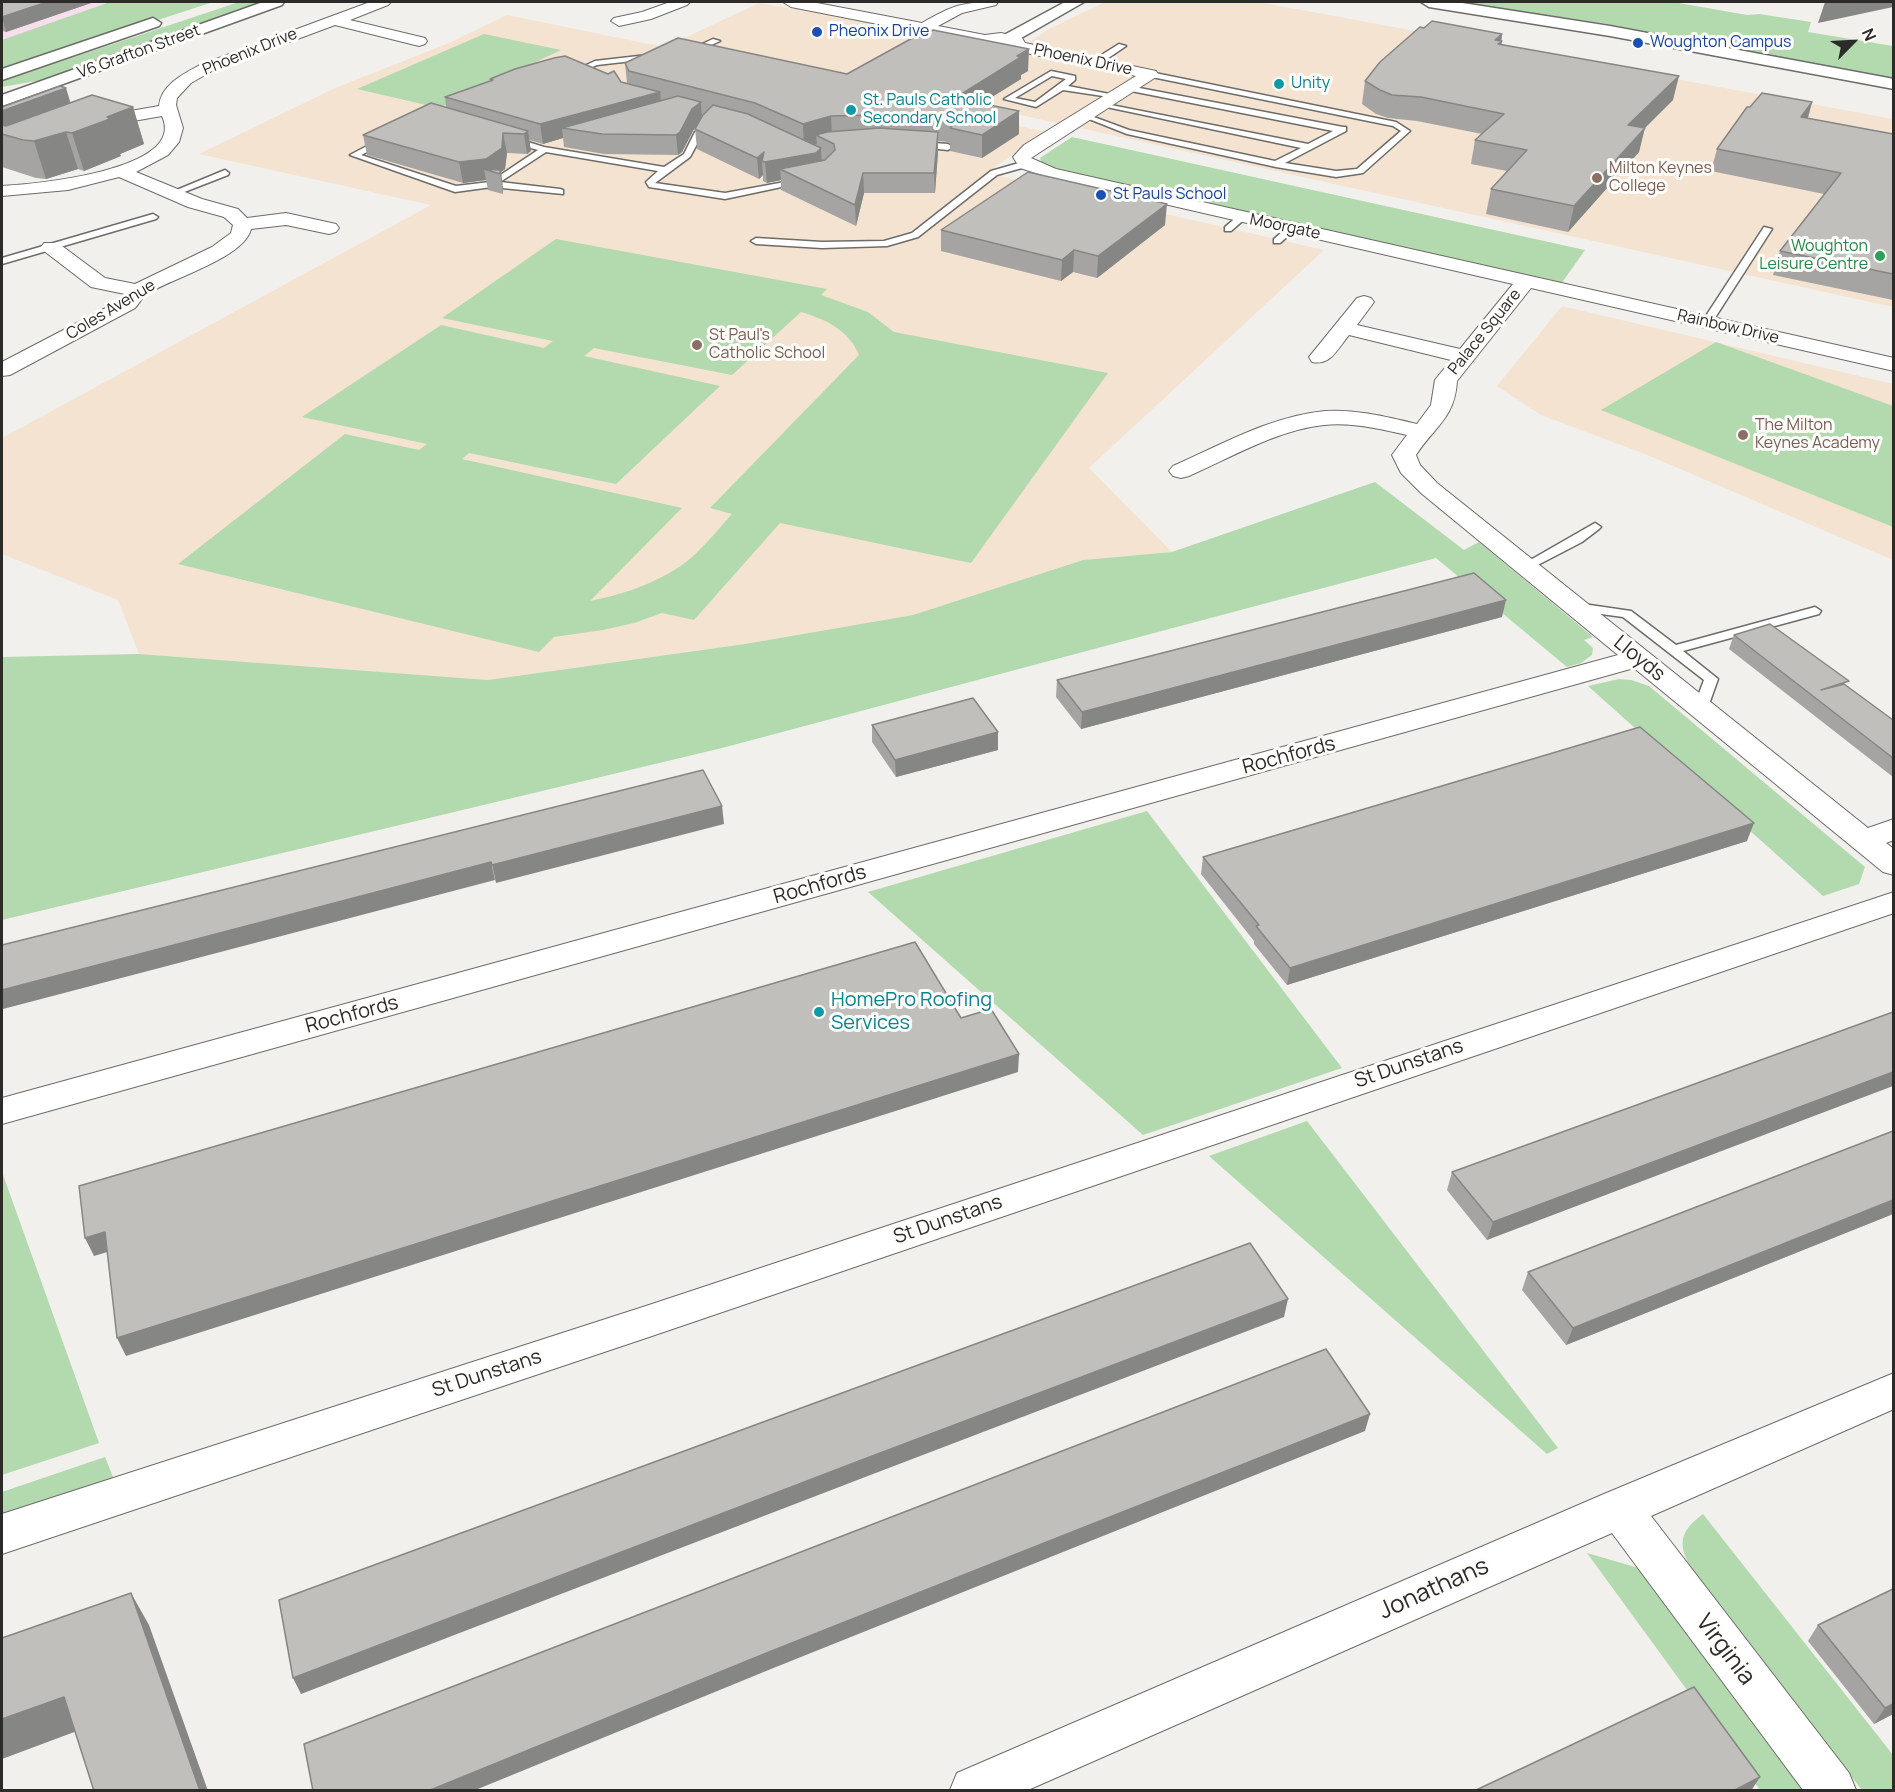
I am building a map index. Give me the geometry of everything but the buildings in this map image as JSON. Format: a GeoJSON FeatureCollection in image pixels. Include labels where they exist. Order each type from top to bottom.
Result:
{"type":"FeatureCollection","features":[{"type":"Feature","properties":{"kind":"street","name":"V6 Grafton Street"},"geometry":{"type":"LineString","coordinates":[[2,101],[276,2]]}},
{"type":"Feature","properties":{"kind":"street","name":"Phoenix Drive"},"geometry":{"type":"LineString","coordinates":[[168,110],[168,100],[173,91],[186,79],[206,68],[383,2]]}},
{"type":"Feature","properties":{"kind":"street"},"geometry":{"type":"LineString","coordinates":[[619,21],[646,16],[682,2]]}},
{"type":"Feature","properties":{"kind":"street"},"geometry":{"type":"LineString","coordinates":[[791,2],[924,28],[957,9],[990,2]]}},
{"type":"Feature","properties":{"kind":"street"},"geometry":{"type":"LineString","coordinates":[[1013,42],[1076,2]]}},
{"type":"Feature","properties":{"kind":"street"},"geometry":{"type":"LineString","coordinates":[[1429,2],[1715,50],[1893,84]]}},
{"type":"Feature","properties":{"kind":"street","name":"V6 Grafton Street"},"geometry":{"type":"LineString","coordinates":[[2,75],[174,16]]}},
{"type":"Feature","properties":{"kind":"street"},"geometry":{"type":"LineString","coordinates":[[332,20],[419,41]]}},
{"type":"Feature","properties":{"kind":"street","name":"Phoenix Drive"},"geometry":{"type":"LineString","coordinates":[[924,28],[986,40],[983,43],[991,49],[1013,42],[1150,74]]}},
{"type":"Feature","properties":{"kind":"street"},"geometry":{"type":"LineString","coordinates":[[234,57],[267,65]]}},
{"type":"Feature","properties":{"kind":"street"},"geometry":{"type":"LineString","coordinates":[[2,91],[88,71]]}},
{"type":"Feature","properties":{"kind":"street"},"geometry":{"type":"LineString","coordinates":[[1026,164],[1022,157],[1030,149],[1150,74]]}},
{"type":"Feature","properties":{"kind":"street"},"geometry":{"type":"LineString","coordinates":[[2,191],[59,186],[122,172],[158,153],[169,144],[176,128],[168,110],[113,119],[81,132]]}},
{"type":"Feature","properties":{"kind":"street","name":"Moorgate"},"geometry":{"type":"LineString","coordinates":[[1026,164],[1051,173],[1284,235],[1563,288]]}},
{"type":"Feature","properties":{"kind":"street"},"geometry":{"type":"LineString","coordinates":[[122,172],[171,194],[231,213],[243,224],[286,219],[329,228]]}},
{"type":"Feature","properties":{"kind":"street","name":"Coles Avenue"},"geometry":{"type":"LineString","coordinates":[[2,370],[128,304],[138,291],[219,251],[240,236],[243,224]]}},
{"type":"Feature","properties":{"kind":"street"},"geometry":{"type":"LineString","coordinates":[[51,247],[98,283],[138,291]]}},
{"type":"Feature","properties":{"kind":"street","name":"Palace Square"},"geometry":{"type":"LineString","coordinates":[[1416,437],[1442,412],[1446,380],[1526,280]]}},
{"type":"Feature","properties":{"kind":"street","name":"Rainbow Drive"},"geometry":{"type":"LineString","coordinates":[[1563,288],[1893,364]]}},
{"type":"Feature","properties":{"kind":"street"},"geometry":{"type":"LineString","coordinates":[[1320,357],[1364,302]]}},
{"type":"Feature","properties":{"kind":"street"},"geometry":{"type":"LineString","coordinates":[[1345,328],[1463,356]]}},
{"type":"Feature","properties":{"kind":"street"},"geometry":{"type":"LineString","coordinates":[[1181,471],[1278,429],[1325,418],[1380,422],[1416,437]]}},
{"type":"Feature","properties":{"kind":"street","name":"Lloyds"},"geometry":{"type":"LineString","coordinates":[[1416,437],[1404,455],[1409,468],[1429,488],[1701,707],[1893,866]]}},
{"type":"Feature","properties":{"kind":"street","name":"Rochfords"},"geometry":{"type":"LineString","coordinates":[[2,1111],[1639,658]]}},
{"type":"Feature","properties":{"kind":"street"},"geometry":{"type":"LineString","coordinates":[[1864,840],[1893,829]]}},
{"type":"Feature","properties":{"kind":"street","name":"St Dunstans"},"geometry":{"type":"LineString","coordinates":[[2,1534],[649,1321],[1893,902]]}},
{"type":"Feature","properties":{"kind":"street","name":"Jonathans"},"geometry":{"type":"LineString","coordinates":[[974,1791],[1893,1390]]}},
{"type":"Feature","properties":{"kind":"street","name":"Virginia"},"geometry":{"type":"LineString","coordinates":[[1619,1508],[1832,1791]]}},
{"type":"Feature","properties":{"kind":"lane"},"geometry":{"type":"LineString","coordinates":[[680,54],[698,50],[716,41]]}},
{"type":"Feature","properties":{"kind":"lane"},"geometry":{"type":"LineString","coordinates":[[1095,63],[1122,46]]}},
{"type":"Feature","properties":{"kind":"lane"},"geometry":{"type":"LineString","coordinates":[[573,70],[595,63],[669,55]]}},
{"type":"Feature","properties":{"kind":"lane"},"geometry":{"type":"LineString","coordinates":[[584,68],[602,79]]}},
{"type":"Feature","properties":{"kind":"lane"},"geometry":{"type":"LineString","coordinates":[[1062,87],[1072,78],[1051,73],[1008,99],[1036,105],[1062,87],[1340,130]]}},
{"type":"Feature","properties":{"kind":"lane"},"geometry":{"type":"LineString","coordinates":[[1083,115],[1127,132],[1327,173],[1348,174],[1360,171],[1406,131],[1396,124],[1150,74]]}},
{"type":"Feature","properties":{"kind":"lane"},"geometry":{"type":"LineString","coordinates":[[1115,96],[1310,147]]}},
{"type":"Feature","properties":{"kind":"lane"},"geometry":{"type":"LineString","coordinates":[[1276,164],[1350,124],[1340,112]]}},
{"type":"Feature","properties":{"kind":"lane"},"geometry":{"type":"LineString","coordinates":[[702,117],[714,119],[699,132],[687,155],[650,182],[657,186],[725,196],[812,179]]}},
{"type":"Feature","properties":{"kind":"lane"},"geometry":{"type":"LineString","coordinates":[[395,135],[354,155],[447,187],[466,188],[492,184],[560,192]]}},
{"type":"Feature","properties":{"kind":"lane"},"geometry":{"type":"LineString","coordinates":[[499,136],[543,149],[665,170]]}},
{"type":"Feature","properties":{"kind":"lane"},"geometry":{"type":"LineString","coordinates":[[492,184],[543,149],[566,143]]}},
{"type":"Feature","properties":{"kind":"lane"},"geometry":{"type":"LineString","coordinates":[[906,145],[948,147]]}},
{"type":"Feature","properties":{"kind":"lane"},"geometry":{"type":"LineString","coordinates":[[756,241],[822,245],[884,244],[915,235],[994,173],[1026,164]]}},
{"type":"Feature","properties":{"kind":"lane"},"geometry":{"type":"LineString","coordinates":[[171,194],[225,173]]}},
{"type":"Feature","properties":{"kind":"lane"},"geometry":{"type":"LineString","coordinates":[[2,261],[153,217]]}},
{"type":"Feature","properties":{"kind":"lane"},"geometry":{"type":"LineString","coordinates":[[1707,322],[1767,230]]}},
{"type":"Feature","properties":{"kind":"lane"},"geometry":{"type":"LineString","coordinates":[[1526,566],[1578,539],[1595,526]]}},
{"type":"Feature","properties":{"kind":"lane"},"geometry":{"type":"LineString","coordinates":[[1576,607],[1627,614],[1711,679],[1701,707]]}},
{"type":"Feature","properties":{"kind":"lane"},"geometry":{"type":"LineString","coordinates":[[1673,650],[1815,611]]}},
{"type":"Feature","properties":{"kind":"shaded area"},"geometry":{"type":"Polygon","coordinates":[[[2,2],[131,2],[2,49],[2,2]]]}},
{"type":"Feature","properties":{"kind":"shaded area","name":"Milton Keynes College"},"geometry":{"type":"Polygon","coordinates":[[[1105,2],[1258,2],[1893,119],[1893,307],[680,40],[759,3],[793,9],[803,8],[951,37],[1012,54],[1049,29],[1105,2]]]}},
{"type":"Feature","properties":{"kind":"shaded area","name":"St Paul's Catholic School"},"geometry":{"type":"Polygon","coordinates":[[[507,15],[668,48],[1046,132],[986,173],[1324,250],[1089,468],[1172,552],[1083,560],[913,615],[745,644],[488,680],[139,654],[118,600],[2,554],[2,438],[431,205],[199,154],[335,88],[449,43],[507,15]]]}},
{"type":"Feature","properties":{"kind":"shaded area","name":"The Milton Keynes Academy"},"geometry":{"type":"Polygon","coordinates":[[[1562,306],[1893,384],[1893,560],[1645,454],[1541,415],[1497,386],[1562,306]]]}},
{"type":"Feature","properties":{"kind":"green space"},"geometry":{"type":"Polygon","coordinates":[[[110,2],[213,2],[2,71],[2,40],[110,2]]]}},
{"type":"Feature","properties":{"kind":"green space"},"geometry":{"type":"Polygon","coordinates":[[[239,2],[261,2],[42,80],[2,87],[2,81],[239,2]]]}},
{"type":"Feature","properties":{"kind":"green space"},"geometry":{"type":"Polygon","coordinates":[[[1454,2],[1673,2],[1747,15],[1759,14],[1811,22],[1808,32],[1893,46],[1893,79],[1602,23],[1454,2]]]}},
{"type":"Feature","properties":{"kind":"green space"},"geometry":{"type":"Polygon","coordinates":[[[484,34],[561,50],[439,108],[357,89],[484,34]]]}},
{"type":"Feature","properties":{"kind":"green space"},"geometry":{"type":"Polygon","coordinates":[[[1072,137],[1585,250],[1561,284],[1079,175],[1042,164],[1040,158],[1072,137]]]}},
{"type":"Feature","properties":{"kind":"green space"},"geometry":{"type":"Polygon","coordinates":[[[556,239],[827,289],[821,295],[868,312],[894,332],[1108,373],[971,563],[780,523],[694,620],[662,613],[634,623],[603,630],[554,637],[539,652],[178,564],[345,434],[419,450],[427,444],[302,417],[441,325],[544,348],[553,341],[442,318],[556,239]],[[801,312],[732,375],[594,348],[584,356],[720,386],[616,484],[469,453],[462,459],[682,508],[590,601],[644,586],[680,566],[707,542],[732,514],[710,508],[859,355],[855,346],[843,332],[801,312]]]}},
{"type":"Feature","properties":{"kind":"green space"},"geometry":{"type":"Polygon","coordinates":[[[1716,342],[1893,406],[1893,527],[1601,410],[1716,342]]]}},
{"type":"Feature","properties":{"kind":"green space"},"geometry":{"type":"Polygon","coordinates":[[[1375,482],[1464,550],[1479,542],[1593,637],[1584,640],[1593,648],[1592,655],[1581,663],[1567,667],[1436,558],[722,748],[2,920],[2,657],[139,654],[488,680],[745,644],[913,615],[1083,560],[1172,552],[1375,482]]]}},
{"type":"Feature","properties":{"kind":"green space"},"geometry":{"type":"Polygon","coordinates":[[[1619,679],[1649,686],[1865,867],[1859,884],[1823,896],[1588,686],[1619,679]]]}},
{"type":"Feature","properties":{"kind":"green space"},"geometry":{"type":"Polygon","coordinates":[[[1147,811],[1342,1068],[1143,1135],[868,892],[1147,811]]]}},
{"type":"Feature","properties":{"kind":"green space"},"geometry":{"type":"Polygon","coordinates":[[[1307,1121],[1558,1448],[1547,1454],[1209,1156],[1307,1121]]]}},
{"type":"Feature","properties":{"kind":"green space"},"geometry":{"type":"Polygon","coordinates":[[[2,1172],[99,1443],[2,1475],[2,1172]]]}},
{"type":"Feature","properties":{"kind":"green space"},"geometry":{"type":"Polygon","coordinates":[[[105,1457],[117,1487],[2,1527],[2,1492],[105,1457]]]}},
{"type":"Feature","properties":{"kind":"green space"},"geometry":{"type":"Polygon","coordinates":[[[1703,1514],[1893,1755],[1893,1790],[1862,1790],[1700,1584],[1685,1555],[1683,1539],[1686,1531],[1703,1514]]]}},
{"type":"Feature","properties":{"kind":"green space"},"geometry":{"type":"Polygon","coordinates":[[[1587,1553],[1642,1569],[1809,1790],[1760,1790],[1587,1553]]]}},
{"type":"Feature","properties":{"kind":"place","name":"Pheonix Drive"},"geometry":{"type":"Point","coordinates":[817,32]}},
{"type":"Feature","properties":{"kind":"place","name":"Woughton Campus"},"geometry":{"type":"Point","coordinates":[1638,43]}},
{"type":"Feature","properties":{"kind":"place","name":"Unity"},"geometry":{"type":"Point","coordinates":[1279,84]}},
{"type":"Feature","properties":{"kind":"place","name":"St. Pauls Catholic Secondary School"},"geometry":{"type":"Point","coordinates":[851,110]}},
{"type":"Feature","properties":{"kind":"place","name":"Milton Keynes College"},"geometry":{"type":"Point","coordinates":[1597,178]}},
{"type":"Feature","properties":{"kind":"place","name":"St Pauls School"},"geometry":{"type":"Point","coordinates":[1101,195]}},
{"type":"Feature","properties":{"kind":"place","name":"Woughton Leisure Centre"},"geometry":{"type":"Point","coordinates":[1880,256]}},
{"type":"Feature","properties":{"kind":"place","name":"St Paul's Catholic School"},"geometry":{"type":"Point","coordinates":[697,345]}},
{"type":"Feature","properties":{"kind":"place","name":"The Milton Keynes Academy"},"geometry":{"type":"Point","coordinates":[1743,435]}},
{"type":"Feature","properties":{"kind":"place","name":"HomePro Roofing Services"},"geometry":{"type":"Point","coordinates":[819,1012]}}]}
